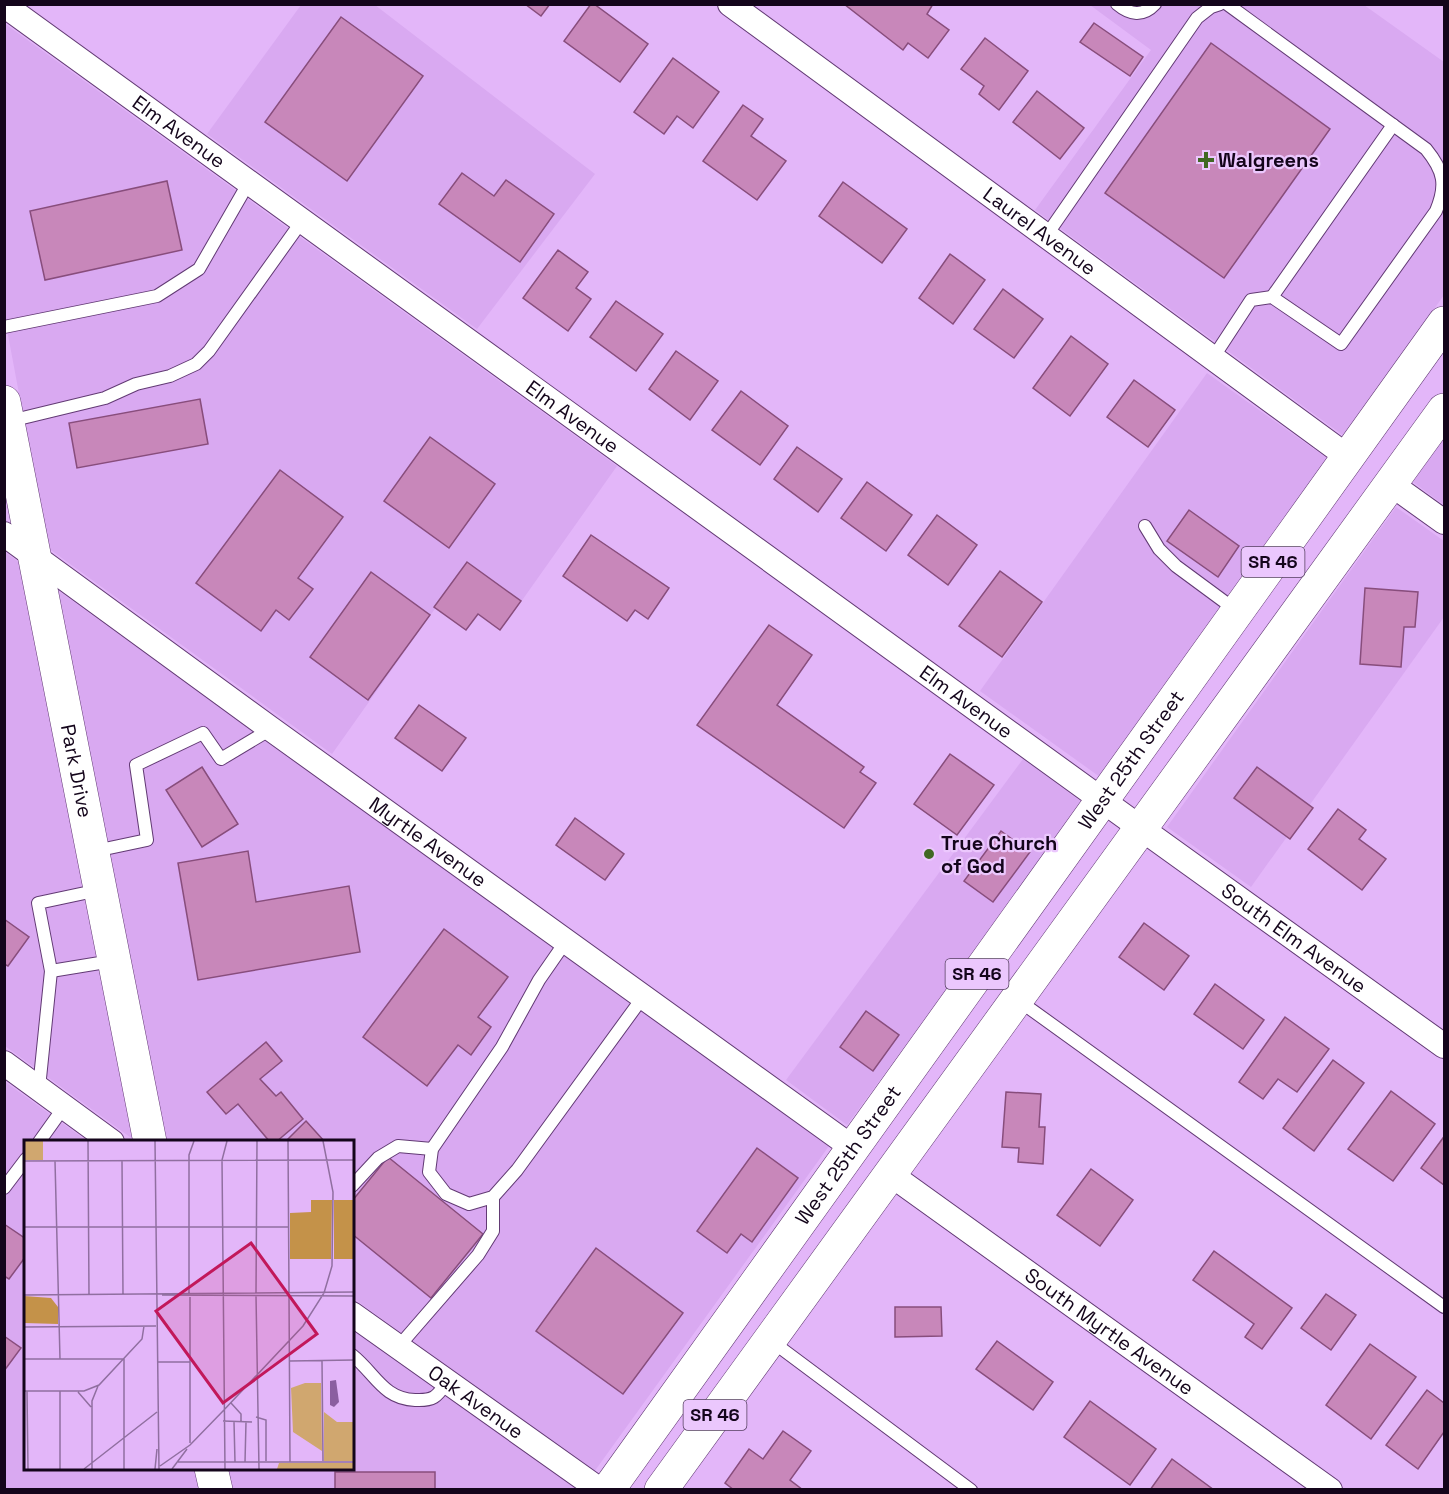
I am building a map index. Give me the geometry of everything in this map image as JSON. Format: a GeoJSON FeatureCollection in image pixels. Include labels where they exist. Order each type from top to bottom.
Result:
{"type":"FeatureCollection","features":[{"type":"Feature","properties":{"kind":"main road","name":"West 25th Street"},"geometry":{"type":"LineString","coordinates":[[608,1490],[1444,323]]}},
{"type":"Feature","properties":{"kind":"main road","name":"SR 46"},"geometry":{"type":"LineString","coordinates":[[661,1490],[1142,830],[1444,410]]}},
{"type":"Feature","properties":{"kind":"main road","name":"Park Drive"},"geometry":{"type":"LineString","coordinates":[[6,411],[150,1140]]}},
{"type":"Feature","properties":{"kind":"main road"},"geometry":{"type":"LineString","coordinates":[[770,1340],[779,1287],[848,1191],[853,1148]]}},
{"type":"Feature","properties":{"kind":"main road"},"geometry":{"type":"LineString","coordinates":[[211,1470],[216,1490]]}},
{"type":"Feature","properties":{"kind":"street","name":"Laurel Avenue"},"geometry":{"type":"LineString","coordinates":[[730,4],[1348,457]]}},
{"type":"Feature","properties":{"kind":"street","name":"Elm Avenue"},"geometry":{"type":"LineString","coordinates":[[4,5],[1142,830]]}},
{"type":"Feature","properties":{"kind":"street"},"geometry":{"type":"LineString","coordinates":[[1391,484],[1444,522]]}},
{"type":"Feature","properties":{"kind":"street","name":"Myrtle Avenue"},"geometry":{"type":"LineString","coordinates":[[4,534],[853,1148]]}},
{"type":"Feature","properties":{"kind":"street","name":"South Elm Avenue"},"geometry":{"type":"LineString","coordinates":[[1142,830],[1444,1046]]}},
{"type":"Feature","properties":{"kind":"street"},"geometry":{"type":"LineString","coordinates":[[4,1063],[109,1140]]}},
{"type":"Feature","properties":{"kind":"street","name":"South Myrtle Avenue"},"geometry":{"type":"LineString","coordinates":[[890,1174],[1330,1490]]}},
{"type":"Feature","properties":{"kind":"street","name":"Oak Avenue"},"geometry":{"type":"LineString","coordinates":[[356,1322],[399,1346],[600,1490]]}},
{"type":"Feature","properties":{"kind":"lane"},"geometry":{"type":"LineString","coordinates":[[1117,4],[1124,10],[1139,14],[1146,13],[1155,4]]}},
{"type":"Feature","properties":{"kind":"lane"},"geometry":{"type":"LineString","coordinates":[[1046,236],[1197,18],[1211,7],[1220,4]]}},
{"type":"Feature","properties":{"kind":"lane"},"geometry":{"type":"LineString","coordinates":[[1213,358],[1251,300],[1272,297],[1341,344],[1436,211],[1442,197],[1443,179],[1437,163],[1426,149],[1227,4]]}},
{"type":"Feature","properties":{"kind":"lane"},"geometry":{"type":"LineString","coordinates":[[1272,297],[1393,125]]}},
{"type":"Feature","properties":{"kind":"lane"},"geometry":{"type":"LineString","coordinates":[[4,327],[157,297],[199,269],[249,182]]}},
{"type":"Feature","properties":{"kind":"lane"},"geometry":{"type":"LineString","coordinates":[[6,411],[105,398],[136,384],[170,376],[196,364],[209,351],[302,221]]}},
{"type":"Feature","properties":{"kind":"lane"},"geometry":{"type":"LineString","coordinates":[[1145,526],[1159,549],[1176,566],[1238,611]]}},
{"type":"Feature","properties":{"kind":"lane"},"geometry":{"type":"LineString","coordinates":[[92,852],[147,840],[136,765],[203,733],[221,759],[271,729]]}},
{"type":"Feature","properties":{"kind":"lane"},"geometry":{"type":"LineString","coordinates":[[39,1088],[51,971],[38,903],[100,890]]}},
{"type":"Feature","properties":{"kind":"lane"},"geometry":{"type":"LineString","coordinates":[[566,942],[539,980],[502,1047],[432,1149],[429,1172],[446,1194],[469,1204],[493,1197],[517,1170],[643,997]]}},
{"type":"Feature","properties":{"kind":"lane"},"geometry":{"type":"LineString","coordinates":[[51,971],[114,961]]}},
{"type":"Feature","properties":{"kind":"lane"},"geometry":{"type":"LineString","coordinates":[[1018,1000],[1444,1307]]}},
{"type":"Feature","properties":{"kind":"lane"},"geometry":{"type":"LineString","coordinates":[[40,1140],[64,1107]]}},
{"type":"Feature","properties":{"kind":"lane"},"geometry":{"type":"LineString","coordinates":[[354,1184],[378,1158],[398,1146],[432,1149]]}},
{"type":"Feature","properties":{"kind":"lane"},"geometry":{"type":"LineString","coordinates":[[4,1188],[24,1162]]}},
{"type":"Feature","properties":{"kind":"lane"},"geometry":{"type":"LineString","coordinates":[[399,1346],[478,1254],[493,1231],[493,1197]]}},
{"type":"Feature","properties":{"kind":"lane"},"geometry":{"type":"LineString","coordinates":[[770,1340],[971,1490]]}},
{"type":"Feature","properties":{"kind":"lane"},"geometry":{"type":"LineString","coordinates":[[354,1357],[383,1388],[396,1397],[426,1401],[437,1396],[448,1381]]}},
{"type":"Feature","properties":{"kind":"shaded area"},"geometry":{"type":"Polygon","coordinates":[[[301,5],[375,5],[595,174],[477,329],[207,134],[301,5]]]}},
{"type":"Feature","properties":{"kind":"shaded area"},"geometry":{"type":"Polygon","coordinates":[[[1090,5],[1364,5],[1444,62],[1444,295],[1344,436],[1035,210],[1151,50],[1090,5]]]}},
{"type":"Feature","properties":{"kind":"shaded area"},"geometry":{"type":"Polygon","coordinates":[[[4,23],[617,466],[504,626],[449,589],[332,754],[48,548],[5,319],[4,23]]]}},
{"type":"Feature","properties":{"kind":"shaded area"},"geometry":{"type":"Polygon","coordinates":[[[1207,373],[1328,459],[1100,777],[980,691],[1207,373]]]}},
{"type":"Feature","properties":{"kind":"shaded area"},"geometry":{"type":"Polygon","coordinates":[[[1444,438],[1444,505],[1413,482],[1444,438]]]}},
{"type":"Feature","properties":{"kind":"shaded area"},"geometry":{"type":"Polygon","coordinates":[[[1396,507],[1444,541],[1444,617],[1251,887],[1167,827],[1396,507]]]}},
{"type":"Feature","properties":{"kind":"shaded area"},"geometry":{"type":"Polygon","coordinates":[[[5,552],[20,563],[134,1140],[5,1046],[5,552]]]}},
{"type":"Feature","properties":{"kind":"shaded area"},"geometry":{"type":"Polygon","coordinates":[[[56,589],[829,1146],[594,1472],[354,1299],[354,1140],[165,1140],[56,589]]]}},
{"type":"Feature","properties":{"kind":"shaded area"},"geometry":{"type":"Polygon","coordinates":[[[1023,759],[1083,803],[847,1125],[786,1080],[1023,759]]]}},
{"type":"Feature","properties":{"kind":"shaded area"},"geometry":{"type":"Polygon","coordinates":[[[4,1081],[86,1140],[24,1140],[24,1470],[196,1470],[201,1489],[5,1489],[4,1081]]]}},
{"type":"Feature","properties":{"kind":"shaded area"},"geometry":{"type":"Polygon","coordinates":[[[354,1331],[579,1489],[232,1489],[227,1470],[354,1470],[354,1331]]]}},
{"type":"Feature","properties":{"kind":"building"},"geometry":{"type":"Polygon","coordinates":[[[525,4],[550,4],[541,16],[525,4]]]}},
{"type":"Feature","properties":{"kind":"building"},"geometry":{"type":"Polygon","coordinates":[[[591,4],[648,44],[620,82],[564,41],[591,4]]]}},
{"type":"Feature","properties":{"kind":"building"},"geometry":{"type":"Polygon","coordinates":[[[844,4],[933,4],[927,14],[949,30],[928,58],[908,43],[903,50],[844,4]]]}},
{"type":"Feature","properties":{"kind":"building"},"geometry":{"type":"Polygon","coordinates":[[[341,17],[423,76],[347,181],[265,122],[341,17]]]}},
{"type":"Feature","properties":{"kind":"building"},"geometry":{"type":"Polygon","coordinates":[[[1094,23],[1143,57],[1130,76],[1080,42],[1094,23]]]}},
{"type":"Feature","properties":{"kind":"building"},"geometry":{"type":"Polygon","coordinates":[[[985,38],[1028,71],[999,110],[979,94],[984,86],[961,69],[985,38]]]}},
{"type":"Feature","properties":{"kind":"building","name":"Walgreens"},"geometry":{"type":"Polygon","coordinates":[[[1211,43],[1330,129],[1224,278],[1105,193],[1211,43]]]}},
{"type":"Feature","properties":{"kind":"building"},"geometry":{"type":"Polygon","coordinates":[[[673,58],[719,92],[693,128],[677,116],[664,134],[634,112],[673,58]]]}},
{"type":"Feature","properties":{"kind":"building"},"geometry":{"type":"Polygon","coordinates":[[[1037,91],[1084,128],[1060,159],[1013,122],[1037,91]]]}},
{"type":"Feature","properties":{"kind":"building"},"geometry":{"type":"Polygon","coordinates":[[[743,105],[763,119],[751,136],[786,161],[757,200],[703,161],[743,105]]]}},
{"type":"Feature","properties":{"kind":"building"},"geometry":{"type":"Polygon","coordinates":[[[462,173],[494,196],[506,180],[554,214],[520,262],[439,204],[462,173]]]}},
{"type":"Feature","properties":{"kind":"building"},"geometry":{"type":"Polygon","coordinates":[[[167,181],[182,250],[45,280],[30,211],[167,181]]]}},
{"type":"Feature","properties":{"kind":"building"},"geometry":{"type":"Polygon","coordinates":[[[843,182],[907,229],[882,263],[819,216],[843,182]]]}},
{"type":"Feature","properties":{"kind":"building"},"geometry":{"type":"Polygon","coordinates":[[[558,250],[588,272],[576,288],[591,299],[568,331],[523,298],[558,250]]]}},
{"type":"Feature","properties":{"kind":"building"},"geometry":{"type":"Polygon","coordinates":[[[950,254],[985,280],[953,324],[919,298],[950,254]]]}},
{"type":"Feature","properties":{"kind":"building"},"geometry":{"type":"Polygon","coordinates":[[[1003,289],[1043,319],[1014,358],[974,329],[1003,289]]]}},
{"type":"Feature","properties":{"kind":"building"},"geometry":{"type":"Polygon","coordinates":[[[616,301],[663,334],[636,371],[590,337],[616,301]]]}},
{"type":"Feature","properties":{"kind":"building"},"geometry":{"type":"Polygon","coordinates":[[[1071,336],[1108,364],[1070,416],[1033,388],[1071,336]]]}},
{"type":"Feature","properties":{"kind":"building"},"geometry":{"type":"Polygon","coordinates":[[[676,351],[718,381],[690,420],[649,389],[676,351]]]}},
{"type":"Feature","properties":{"kind":"building"},"geometry":{"type":"Polygon","coordinates":[[[1134,380],[1175,410],[1148,447],[1107,417],[1134,380]]]}},
{"type":"Feature","properties":{"kind":"building"},"geometry":{"type":"Polygon","coordinates":[[[741,391],[788,426],[760,465],[712,430],[741,391]]]}},
{"type":"Feature","properties":{"kind":"building"},"geometry":{"type":"Polygon","coordinates":[[[200,399],[208,444],[77,468],[69,423],[200,399]]]}},
{"type":"Feature","properties":{"kind":"building"},"geometry":{"type":"Polygon","coordinates":[[[430,437],[495,484],[449,548],[384,501],[430,437]]]}},
{"type":"Feature","properties":{"kind":"building"},"geometry":{"type":"Polygon","coordinates":[[[797,447],[842,479],[818,512],[774,479],[797,447]]]}},
{"type":"Feature","properties":{"kind":"building"},"geometry":{"type":"Polygon","coordinates":[[[280,470],[343,517],[298,578],[313,589],[289,620],[276,610],[261,631],[196,583],[280,470]]]}},
{"type":"Feature","properties":{"kind":"building"},"geometry":{"type":"Polygon","coordinates":[[[867,482],[912,515],[886,551],[841,518],[867,482]]]}},
{"type":"Feature","properties":{"kind":"building"},"geometry":{"type":"Polygon","coordinates":[[[1189,510],[1239,546],[1218,577],[1167,541],[1189,510]]]}},
{"type":"Feature","properties":{"kind":"building"},"geometry":{"type":"Polygon","coordinates":[[[937,515],[977,545],[948,585],[908,555],[937,515]]]}},
{"type":"Feature","properties":{"kind":"building"},"geometry":{"type":"Polygon","coordinates":[[[591,535],[669,588],[648,619],[635,610],[627,621],[563,576],[591,535]]]}},
{"type":"Feature","properties":{"kind":"building"},"geometry":{"type":"Polygon","coordinates":[[[467,562],[521,601],[500,630],[478,614],[466,630],[434,607],[467,562]]]}},
{"type":"Feature","properties":{"kind":"building"},"geometry":{"type":"Polygon","coordinates":[[[1000,571],[1042,602],[1002,657],[959,626],[1000,571]]]}},
{"type":"Feature","properties":{"kind":"building"},"geometry":{"type":"Polygon","coordinates":[[[371,572],[430,615],[368,700],[310,657],[371,572]]]}},
{"type":"Feature","properties":{"kind":"building"},"geometry":{"type":"Polygon","coordinates":[[[1365,588],[1418,592],[1415,627],[1404,627],[1401,667],[1360,664],[1365,588]]]}},
{"type":"Feature","properties":{"kind":"building"},"geometry":{"type":"Polygon","coordinates":[[[769,625],[812,655],[777,705],[864,767],[860,772],[876,783],[844,828],[697,725],[769,625]]]}},
{"type":"Feature","properties":{"kind":"building"},"geometry":{"type":"Polygon","coordinates":[[[419,705],[466,738],[442,771],[395,738],[419,705]]]}},
{"type":"Feature","properties":{"kind":"building"},"geometry":{"type":"Polygon","coordinates":[[[950,754],[994,785],[957,835],[914,804],[950,754]]]}},
{"type":"Feature","properties":{"kind":"building"},"geometry":{"type":"Polygon","coordinates":[[[202,767],[238,824],[202,847],[166,790],[202,767]]]}},
{"type":"Feature","properties":{"kind":"building"},"geometry":{"type":"Polygon","coordinates":[[[1257,767],[1313,808],[1290,839],[1234,798],[1257,767]]]}},
{"type":"Feature","properties":{"kind":"building"},"geometry":{"type":"Polygon","coordinates":[[[1338,809],[1366,830],[1359,839],[1386,859],[1362,890],[1308,849],[1338,809]]]}},
{"type":"Feature","properties":{"kind":"building"},"geometry":{"type":"Polygon","coordinates":[[[575,818],[624,854],[605,880],[556,845],[575,818]]]}},
{"type":"Feature","properties":{"kind":"building"},"geometry":{"type":"Polygon","coordinates":[[[1001,831],[1030,852],[993,902],[964,881],[1001,831]]]}},
{"type":"Feature","properties":{"kind":"building"},"geometry":{"type":"Polygon","coordinates":[[[248,851],[256,902],[349,886],[360,952],[198,980],[178,863],[248,851]]]}},
{"type":"Feature","properties":{"kind":"building"},"geometry":{"type":"Polygon","coordinates":[[[4,919],[29,937],[8,966],[4,964],[4,919]]]}},
{"type":"Feature","properties":{"kind":"building"},"geometry":{"type":"Polygon","coordinates":[[[1144,923],[1189,956],[1164,990],[1119,957],[1144,923]]]}},
{"type":"Feature","properties":{"kind":"building"},"geometry":{"type":"Polygon","coordinates":[[[444,929],[508,977],[478,1017],[491,1027],[471,1055],[458,1045],[427,1086],[363,1037],[444,929]]]}},
{"type":"Feature","properties":{"kind":"building"},"geometry":{"type":"Polygon","coordinates":[[[1215,984],[1264,1020],[1243,1049],[1194,1014],[1215,984]]]}},
{"type":"Feature","properties":{"kind":"building"},"geometry":{"type":"Polygon","coordinates":[[[866,1011],[899,1035],[873,1071],[840,1047],[866,1011]]]}},
{"type":"Feature","properties":{"kind":"building"},"geometry":{"type":"Polygon","coordinates":[[[1285,1017],[1329,1049],[1297,1092],[1278,1079],[1263,1099],[1239,1082],[1285,1017]]]}},
{"type":"Feature","properties":{"kind":"building"},"geometry":{"type":"Polygon","coordinates":[[[266,1042],[282,1061],[260,1079],[276,1096],[281,1092],[303,1119],[278,1140],[268,1140],[238,1104],[226,1114],[207,1092],[266,1042]]]}},
{"type":"Feature","properties":{"kind":"building"},"geometry":{"type":"Polygon","coordinates":[[[1333,1060],[1364,1083],[1314,1151],[1283,1128],[1333,1060]]]}},
{"type":"Feature","properties":{"kind":"building"},"geometry":{"type":"Polygon","coordinates":[[[1391,1091],[1435,1124],[1393,1181],[1348,1149],[1391,1091]]]}},
{"type":"Feature","properties":{"kind":"building"},"geometry":{"type":"Polygon","coordinates":[[[1006,1092],[1041,1094],[1039,1127],[1045,1127],[1043,1164],[1018,1162],[1019,1148],[1002,1147],[1006,1092]]]}},
{"type":"Feature","properties":{"kind":"building"},"geometry":{"type":"Polygon","coordinates":[[[306,1121],[323,1140],[287,1140],[306,1121]]]}},
{"type":"Feature","properties":{"kind":"building"},"geometry":{"type":"Polygon","coordinates":[[[1444,1139],[1444,1185],[1421,1168],[1444,1139]]]}},
{"type":"Feature","properties":{"kind":"building"},"geometry":{"type":"Polygon","coordinates":[[[757,1148],[798,1178],[752,1242],[741,1234],[727,1253],[697,1231],[757,1148]]]}},
{"type":"Feature","properties":{"kind":"building"},"geometry":{"type":"Polygon","coordinates":[[[388,1157],[483,1234],[431,1298],[354,1236],[354,1199],[388,1157]]]}},
{"type":"Feature","properties":{"kind":"building"},"geometry":{"type":"Polygon","coordinates":[[[1091,1169],[1133,1200],[1100,1246],[1057,1215],[1091,1169]]]}},
{"type":"Feature","properties":{"kind":"building"},"geometry":{"type":"Polygon","coordinates":[[[4,1224],[24,1238],[24,1259],[9,1279],[4,1276],[4,1224]]]}},
{"type":"Feature","properties":{"kind":"building"},"geometry":{"type":"Polygon","coordinates":[[[596,1248],[683,1313],[623,1394],[536,1331],[596,1248]]]}},
{"type":"Feature","properties":{"kind":"building"},"geometry":{"type":"Polygon","coordinates":[[[1214,1251],[1292,1308],[1262,1349],[1245,1337],[1254,1324],[1193,1280],[1214,1251]]]}},
{"type":"Feature","properties":{"kind":"building"},"geometry":{"type":"Polygon","coordinates":[[[1326,1294],[1356,1315],[1331,1350],[1301,1328],[1326,1294]]]}},
{"type":"Feature","properties":{"kind":"building"},"geometry":{"type":"Polygon","coordinates":[[[895,1307],[941,1307],[942,1336],[895,1337],[895,1307]]]}},
{"type":"Feature","properties":{"kind":"building"},"geometry":{"type":"Polygon","coordinates":[[[4,1336],[21,1348],[4,1371],[4,1336]]]}},
{"type":"Feature","properties":{"kind":"building"},"geometry":{"type":"Polygon","coordinates":[[[997,1341],[1053,1382],[1033,1410],[976,1369],[997,1341]]]}},
{"type":"Feature","properties":{"kind":"building"},"geometry":{"type":"Polygon","coordinates":[[[1370,1344],[1416,1377],[1371,1439],[1326,1405],[1370,1344]]]}},
{"type":"Feature","properties":{"kind":"building"},"geometry":{"type":"Polygon","coordinates":[[[1427,1390],[1444,1403],[1444,1432],[1418,1469],[1386,1445],[1427,1390]]]}},
{"type":"Feature","properties":{"kind":"building"},"geometry":{"type":"Polygon","coordinates":[[[1090,1401],[1156,1449],[1130,1485],[1064,1437],[1090,1401]]]}},
{"type":"Feature","properties":{"kind":"building"},"geometry":{"type":"Polygon","coordinates":[[[783,1431],[811,1451],[790,1480],[803,1490],[734,1490],[725,1483],[749,1449],[763,1459],[783,1431]]]}},
{"type":"Feature","properties":{"kind":"building"},"geometry":{"type":"Polygon","coordinates":[[[1172,1459],[1214,1490],[1150,1490],[1172,1459]]]}},
{"type":"Feature","properties":{"kind":"building"},"geometry":{"type":"Polygon","coordinates":[[[335,1472],[435,1472],[435,1490],[335,1490],[335,1472]]]}},
{"type":"Feature","properties":{"kind":"place","name":"Walgreens"},"geometry":{"type":"Point","coordinates":[1206,160]}},
{"type":"Feature","properties":{"kind":"place","name":"True Church of God"},"geometry":{"type":"Point","coordinates":[929,854]}}]}
